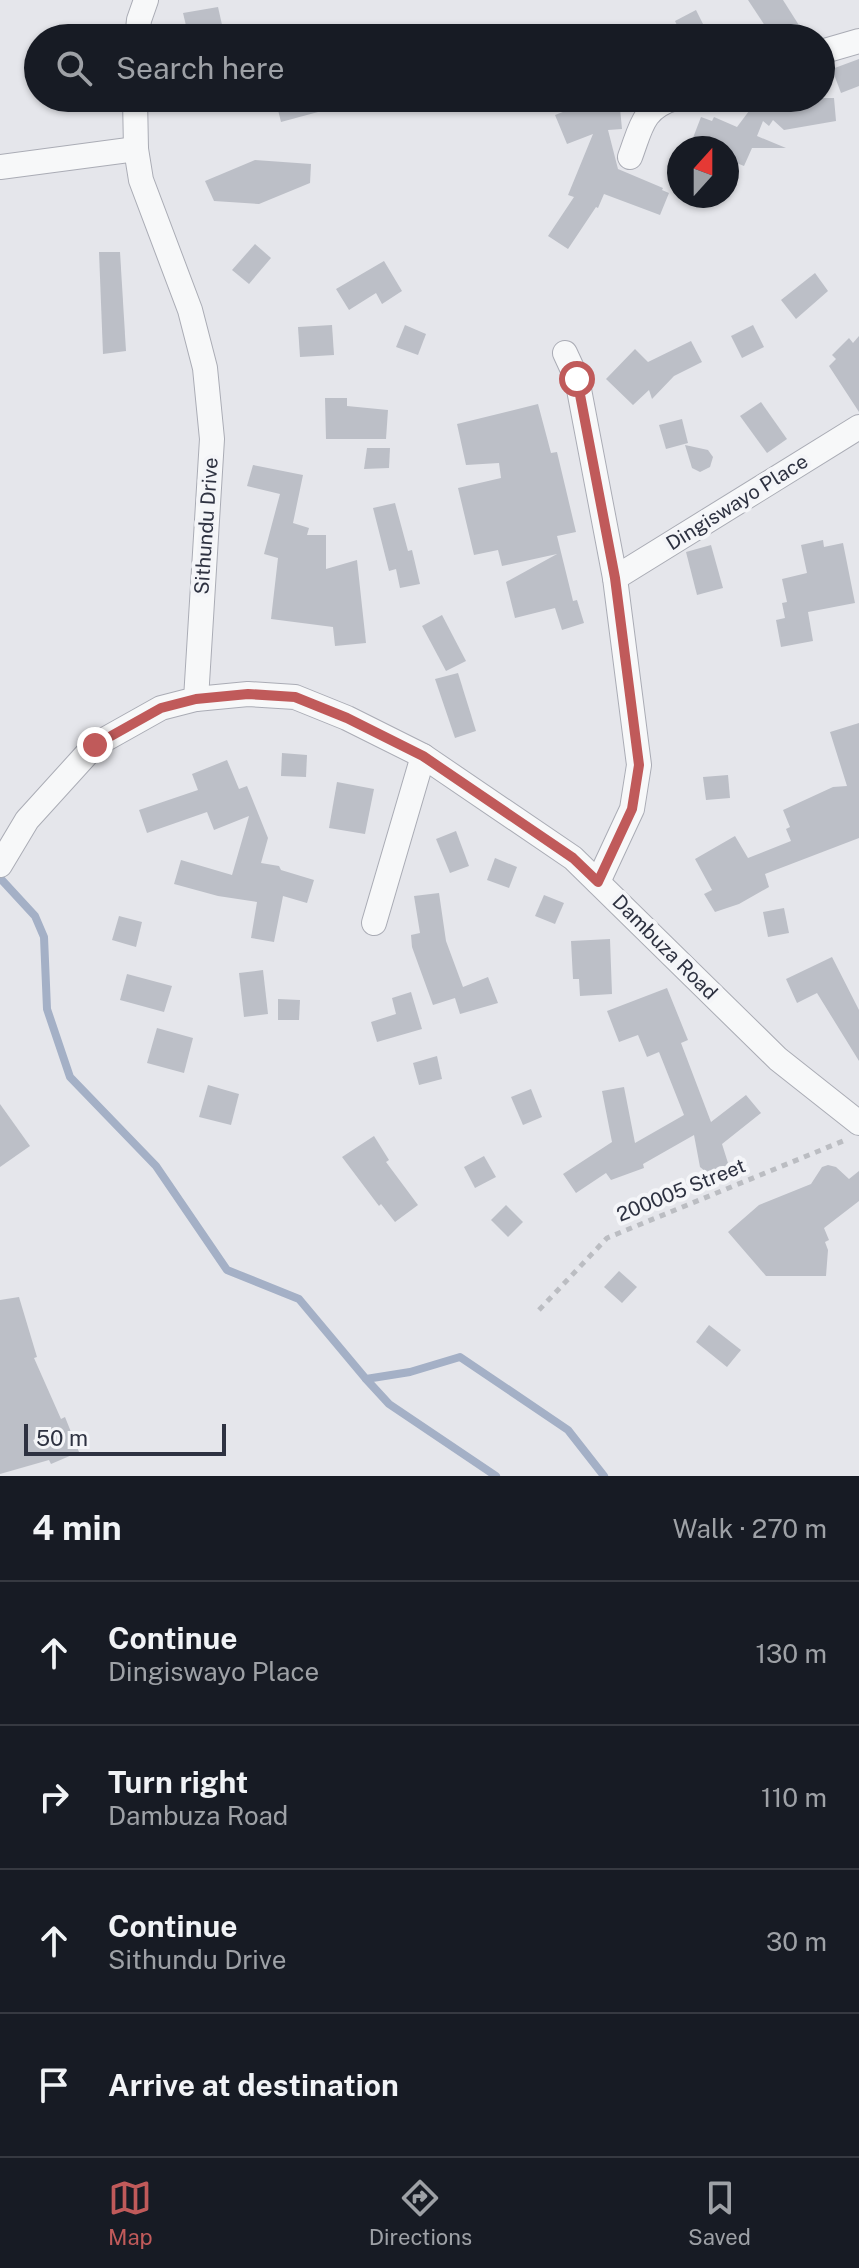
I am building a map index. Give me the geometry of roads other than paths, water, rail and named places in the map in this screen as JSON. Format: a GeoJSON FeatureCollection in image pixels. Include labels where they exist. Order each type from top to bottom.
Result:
{"type":"FeatureCollection","features":[{"type":"Feature","properties":{"kind":"street"},"geometry":{"type":"LineString","coordinates":[[139,24],[146,0]]}},
{"type":"Feature","properties":{"kind":"street"},"geometry":{"type":"LineString","coordinates":[[835,48],[859,41]]}},
{"type":"Feature","properties":{"kind":"street","name":"Sithundu Drive"},"geometry":{"type":"LineString","coordinates":[[135,112],[141,180],[190,310],[205,368],[212,439],[196,699]]}},
{"type":"Feature","properties":{"kind":"street"},"geometry":{"type":"LineString","coordinates":[[630,157],[648,112]]}},
{"type":"Feature","properties":{"kind":"street"},"geometry":{"type":"LineString","coordinates":[[0,167],[136,149]]}},
{"type":"Feature","properties":{"kind":"street"},"geometry":{"type":"LineString","coordinates":[[565,353],[577,379],[615,578],[639,765],[632,809],[598,882]]}},
{"type":"Feature","properties":{"kind":"street","name":"Dingiswayo Place"},"geometry":{"type":"LineString","coordinates":[[615,578],[859,427]]}},
{"type":"Feature","properties":{"kind":"street","name":"Dambuza Road"},"geometry":{"type":"LineString","coordinates":[[196,699],[248,694],[295,697],[347,718],[423,756],[573,858],[852,1132]]}},
{"type":"Feature","properties":{"kind":"street"},"geometry":{"type":"LineString","coordinates":[[0,865],[27,820],[95,745],[161,708],[196,699]]}},
{"type":"Feature","properties":{"kind":"street"},"geometry":{"type":"LineString","coordinates":[[374,923],[423,756]]}},
{"type":"Feature","properties":{"kind":"waterway"},"geometry":{"type":"LineString","coordinates":[[0,878],[35,916],[44,937],[47,1009],[70,1077],[156,1166],[227,1270],[299,1299],[366,1379],[410,1372],[460,1357],[568,1430],[604,1476]]}},
{"type":"Feature","properties":{"kind":"waterway"},"geometry":{"type":"LineString","coordinates":[[366,1379],[389,1404],[496,1476]]}}]}
